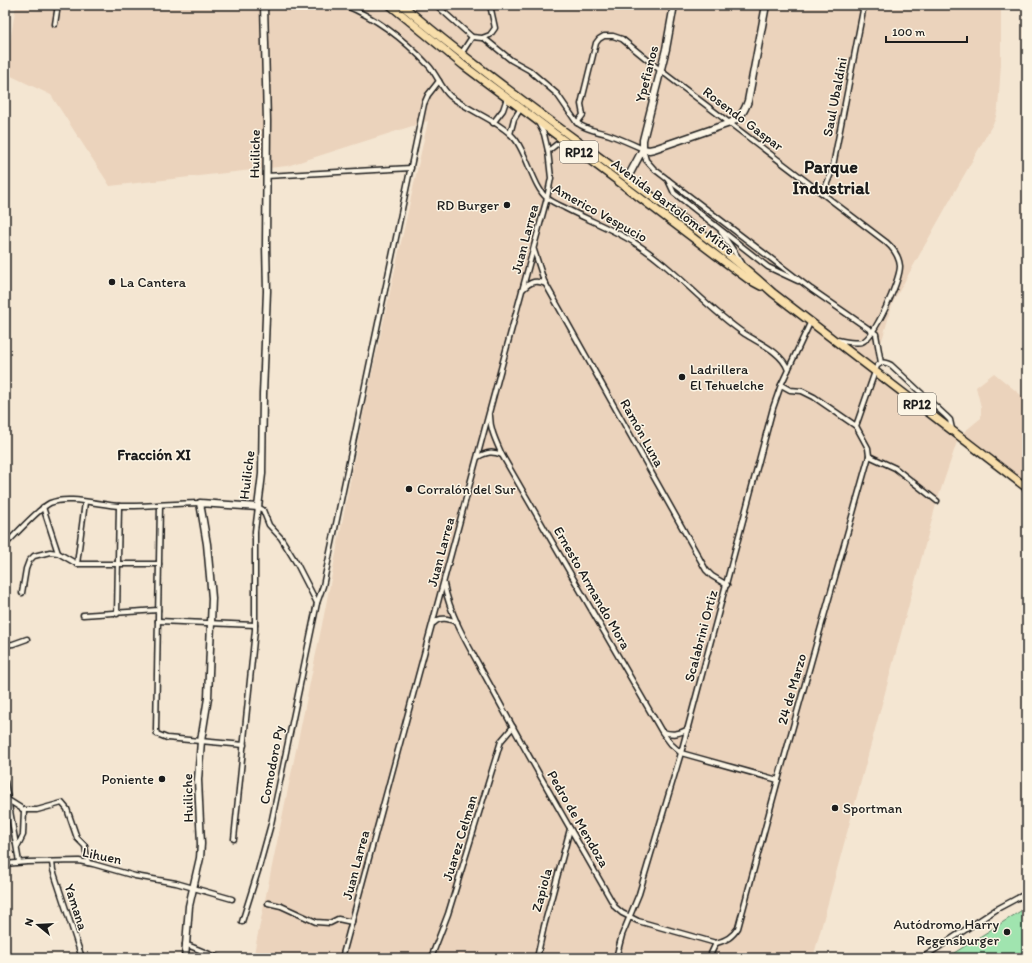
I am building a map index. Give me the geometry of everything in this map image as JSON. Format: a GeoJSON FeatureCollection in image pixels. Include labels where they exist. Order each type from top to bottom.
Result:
{"type":"FeatureCollection","features":[{"type":"Feature","properties":{"kind":"main road","name":"Avenida Bartolomé Mitre"},"geometry":{"type":"LineString","coordinates":[[390,5],[443,50],[730,266],[748,279],[773,293]]}},
{"type":"Feature","properties":{"kind":"main road","name":"Avenida Bartolomé Mitre"},"geometry":{"type":"LineString","coordinates":[[402,5],[461,54],[628,177],[744,267],[773,293],[1027,488]]}},
{"type":"Feature","properties":{"kind":"street"},"geometry":{"type":"LineString","coordinates":[[5,11],[6,5]]}},
{"type":"Feature","properties":{"kind":"street"},"geometry":{"type":"LineString","coordinates":[[55,24],[58,5]]}},
{"type":"Feature","properties":{"kind":"street","name":"Huiliche"},"geometry":{"type":"LineString","coordinates":[[185,958],[189,906],[201,844],[198,780],[201,741],[208,698],[212,598],[211,572],[200,503],[258,507],[262,474],[267,291],[267,121],[264,5]]}},
{"type":"Feature","properties":{"kind":"street","name":"Americo Vespucio"},"geometry":{"type":"LineString","coordinates":[[344,5],[355,9],[385,26],[430,67],[445,90],[452,97],[510,134],[520,145],[540,190],[547,198],[625,237],[648,252],[670,269],[736,328],[781,357],[788,370]]}},
{"type":"Feature","properties":{"kind":"street"},"geometry":{"type":"LineString","coordinates":[[436,5],[472,37],[477,38],[484,38],[490,35],[495,28],[490,5]]}},
{"type":"Feature","properties":{"kind":"street","name":"Ypefianos"},"geometry":{"type":"LineString","coordinates":[[643,149],[643,140],[666,50],[674,5]]}},
{"type":"Feature","properties":{"kind":"street"},"geometry":{"type":"LineString","coordinates":[[484,38],[511,60],[529,70],[557,94],[577,123],[587,129],[609,135],[649,150],[730,122],[741,116],[745,110],[766,5]]}},
{"type":"Feature","properties":{"kind":"street","name":"Saul Ubaldini"},"geometry":{"type":"LineString","coordinates":[[823,193],[832,171],[864,5]]}},
{"type":"Feature","properties":{"kind":"street","name":"Rosendo Gaspar"},"geometry":{"type":"LineString","coordinates":[[577,123],[583,115],[581,104],[596,43],[604,36],[613,36],[622,39],[660,70],[892,247],[899,261],[900,267],[894,289],[873,332]]}},
{"type":"Feature","properties":{"kind":"street"},"geometry":{"type":"LineString","coordinates":[[461,54],[472,37]]}},
{"type":"Feature","properties":{"kind":"street"},"geometry":{"type":"LineString","coordinates":[[317,603],[324,586],[424,104],[428,95],[440,81]]}},
{"type":"Feature","properties":{"kind":"street"},"geometry":{"type":"LineString","coordinates":[[493,123],[501,113],[507,98]]}},
{"type":"Feature","properties":{"kind":"street"},"geometry":{"type":"LineString","coordinates":[[510,134],[514,119],[521,108]]}},
{"type":"Feature","properties":{"kind":"street","name":"Juan Larrea"},"geometry":{"type":"LineString","coordinates":[[342,958],[547,198],[551,178],[548,151],[544,134],[538,121]]}},
{"type":"Feature","properties":{"kind":"street"},"geometry":{"type":"LineString","coordinates":[[548,151],[557,144],[573,147]]}},
{"type":"Feature","properties":{"kind":"street"},"geometry":{"type":"LineString","coordinates":[[628,177],[643,149]]}},
{"type":"Feature","properties":{"kind":"street"},"geometry":{"type":"LineString","coordinates":[[643,149],[649,165],[804,283],[876,334],[878,338],[880,363],[877,366],[856,426]]}},
{"type":"Feature","properties":{"kind":"street"},"geometry":{"type":"LineString","coordinates":[[266,176],[411,168]]}},
{"type":"Feature","properties":{"kind":"street"},"geometry":{"type":"LineString","coordinates":[[667,179],[674,193],[768,267],[804,283]]}},
{"type":"Feature","properties":{"kind":"street"},"geometry":{"type":"LineString","coordinates":[[717,227],[744,267]]}},
{"type":"Feature","properties":{"kind":"street","name":"Ramón Luna"},"geometry":{"type":"LineString","coordinates":[[534,249],[546,284],[706,570],[712,576],[727,585]]}},
{"type":"Feature","properties":{"kind":"street"},"geometry":{"type":"LineString","coordinates":[[523,289],[530,282],[538,281],[546,284]]}},
{"type":"Feature","properties":{"kind":"street","name":"Scalabrini Ortiz"},"geometry":{"type":"LineString","coordinates":[[616,958],[622,935],[639,894],[688,729],[773,408],[781,385],[810,321]]}},
{"type":"Feature","properties":{"kind":"street"},"geometry":{"type":"LineString","coordinates":[[834,340],[861,342],[873,332]]}},
{"type":"Feature","properties":{"kind":"street"},"geometry":{"type":"LineString","coordinates":[[880,363],[886,362],[891,365],[946,416],[950,420],[953,431]]}},
{"type":"Feature","properties":{"kind":"street"},"geometry":{"type":"LineString","coordinates":[[781,385],[790,390],[802,391],[814,397],[856,426],[868,448],[869,456],[895,468],[937,501]]}},
{"type":"Feature","properties":{"kind":"street","name":"Ernesto Armando Mora"},"geometry":{"type":"LineString","coordinates":[[490,410],[490,423],[502,455],[662,732],[671,744],[681,753]]}},
{"type":"Feature","properties":{"kind":"street"},"geometry":{"type":"LineString","coordinates":[[478,457],[486,452],[494,452],[502,455]]}},
{"type":"Feature","properties":{"kind":"street","name":"24 de Marzo"},"geometry":{"type":"LineString","coordinates":[[716,943],[724,941],[732,936],[738,928],[869,456]]}},
{"type":"Feature","properties":{"kind":"street"},"geometry":{"type":"LineString","coordinates":[[5,545],[43,507],[53,502],[63,500],[119,506],[200,503]]}},
{"type":"Feature","properties":{"kind":"street"},"geometry":{"type":"LineString","coordinates":[[77,564],[85,502]]}},
{"type":"Feature","properties":{"kind":"street"},"geometry":{"type":"LineString","coordinates":[[160,505],[157,734],[167,738],[244,745]]}},
{"type":"Feature","properties":{"kind":"street"},"geometry":{"type":"LineString","coordinates":[[117,614],[119,506]]}},
{"type":"Feature","properties":{"kind":"street"},"geometry":{"type":"LineString","coordinates":[[43,507],[58,553]]}},
{"type":"Feature","properties":{"kind":"street"},"geometry":{"type":"LineString","coordinates":[[234,839],[255,625],[255,531],[258,507],[263,510],[269,525],[281,538],[297,564],[317,603]]}},
{"type":"Feature","properties":{"kind":"street"},"geometry":{"type":"LineString","coordinates":[[22,593],[26,569],[29,561],[34,556],[50,552],[58,553],[77,564],[159,564]]}},
{"type":"Feature","properties":{"kind":"street","name":"Pedro de Mendoza"},"geometry":{"type":"LineString","coordinates":[[444,584],[447,600],[457,622],[513,727],[615,907],[622,913],[638,921],[716,943]]}},
{"type":"Feature","properties":{"kind":"street","name":"Comodoro Py"},"geometry":{"type":"LineString","coordinates":[[242,922],[260,866],[271,824],[308,646],[317,610],[317,603]]}},
{"type":"Feature","properties":{"kind":"street"},"geometry":{"type":"LineString","coordinates":[[83,615],[117,614],[158,610]]}},
{"type":"Feature","properties":{"kind":"street"},"geometry":{"type":"LineString","coordinates":[[432,625],[437,620],[444,618],[457,622]]}},
{"type":"Feature","properties":{"kind":"street"},"geometry":{"type":"LineString","coordinates":[[158,622],[255,625]]}},
{"type":"Feature","properties":{"kind":"street"},"geometry":{"type":"LineString","coordinates":[[5,645],[13,644],[27,638]]}},
{"type":"Feature","properties":{"kind":"street","name":"Juarez Celman"},"geometry":{"type":"LineString","coordinates":[[431,958],[448,914],[501,741],[513,727]]}},
{"type":"Feature","properties":{"kind":"street"},"geometry":{"type":"LineString","coordinates":[[662,732],[675,734],[681,733],[688,729]]}},
{"type":"Feature","properties":{"kind":"street"},"geometry":{"type":"LineString","coordinates":[[681,753],[778,780]]}},
{"type":"Feature","properties":{"kind":"street"},"geometry":{"type":"LineString","coordinates":[[5,782],[19,862]]}},
{"type":"Feature","properties":{"kind":"street"},"geometry":{"type":"LineString","coordinates":[[8,800],[24,810],[36,810],[62,803],[66,806],[77,838],[85,846],[88,863]]}},
{"type":"Feature","properties":{"kind":"street"},"geometry":{"type":"LineString","coordinates":[[17,847],[23,835],[24,810]]}},
{"type":"Feature","properties":{"kind":"street","name":"Zapiola"},"geometry":{"type":"LineString","coordinates":[[537,958],[570,828]]}},
{"type":"Feature","properties":{"kind":"street","name":"Lihuen"},"geometry":{"type":"LineString","coordinates":[[5,864],[19,862],[79,861],[135,876],[176,883],[232,899]]}},
{"type":"Feature","properties":{"kind":"street","name":"Yamana"},"geometry":{"type":"LineString","coordinates":[[52,862],[53,870],[82,958]]}},
{"type":"Feature","properties":{"kind":"street"},"geometry":{"type":"LineString","coordinates":[[922,958],[1003,906],[1027,893]]}},
{"type":"Feature","properties":{"kind":"street"},"geometry":{"type":"LineString","coordinates":[[268,903],[281,906],[316,922],[330,922],[338,919],[352,922]]}},
{"type":"Feature","properties":{"kind":"street"},"geometry":{"type":"LineString","coordinates":[[710,958],[716,943]]}},
{"type":"Feature","properties":{"kind":"street"},"geometry":{"type":"LineString","coordinates":[[185,944],[219,958]]}},
{"type":"Feature","properties":{"kind":"shaded area"},"geometry":{"type":"Polygon","coordinates":[[[16,5],[1001,5],[1001,64],[998,108],[995,120],[893,302],[876,361],[875,372],[959,436],[937,501],[813,958],[253,958],[324,615],[366,400],[428,121],[287,166],[110,186],[51,95],[5,73],[16,5]]]}},
{"type":"Feature","properties":{"kind":"shaded area"},"geometry":{"type":"Polygon","coordinates":[[[994,373],[1027,400],[1027,488],[959,436],[981,418],[981,407],[976,387],[994,373]]]}},
{"type":"Feature","properties":{"kind":"green space","name":"Autódromo Harry Regensburger"},"geometry":{"type":"Polygon","coordinates":[[[1027,907],[1027,958],[946,958],[1027,907]]]}},
{"type":"Feature","properties":{"kind":"place","name":"RD Burger"},"geometry":{"type":"Point","coordinates":[507,205]}},
{"type":"Feature","properties":{"kind":"place","name":"La Cantera"},"geometry":{"type":"Point","coordinates":[112,282]}},
{"type":"Feature","properties":{"kind":"place","name":"Ladrillera El Tehuelche"},"geometry":{"type":"Point","coordinates":[682,377]}},
{"type":"Feature","properties":{"kind":"place","name":"Corralón del Sur"},"geometry":{"type":"Point","coordinates":[409,489]}},
{"type":"Feature","properties":{"kind":"place","name":"Poniente"},"geometry":{"type":"Point","coordinates":[162,779]}},
{"type":"Feature","properties":{"kind":"place","name":"Sportman"},"geometry":{"type":"Point","coordinates":[835,808]}},
{"type":"Feature","properties":{"kind":"place","name":"Autódromo Harry Regensburger"},"geometry":{"type":"Point","coordinates":[1007,932]}},
{"type":"Feature","properties":{"kind":"district","name":"Parque Industrial"},"geometry":{"type":"Point","coordinates":[831,177]}},
{"type":"Feature","properties":{"kind":"district","name":"Fracción XI"},"geometry":{"type":"Point","coordinates":[154,455]}}]}
